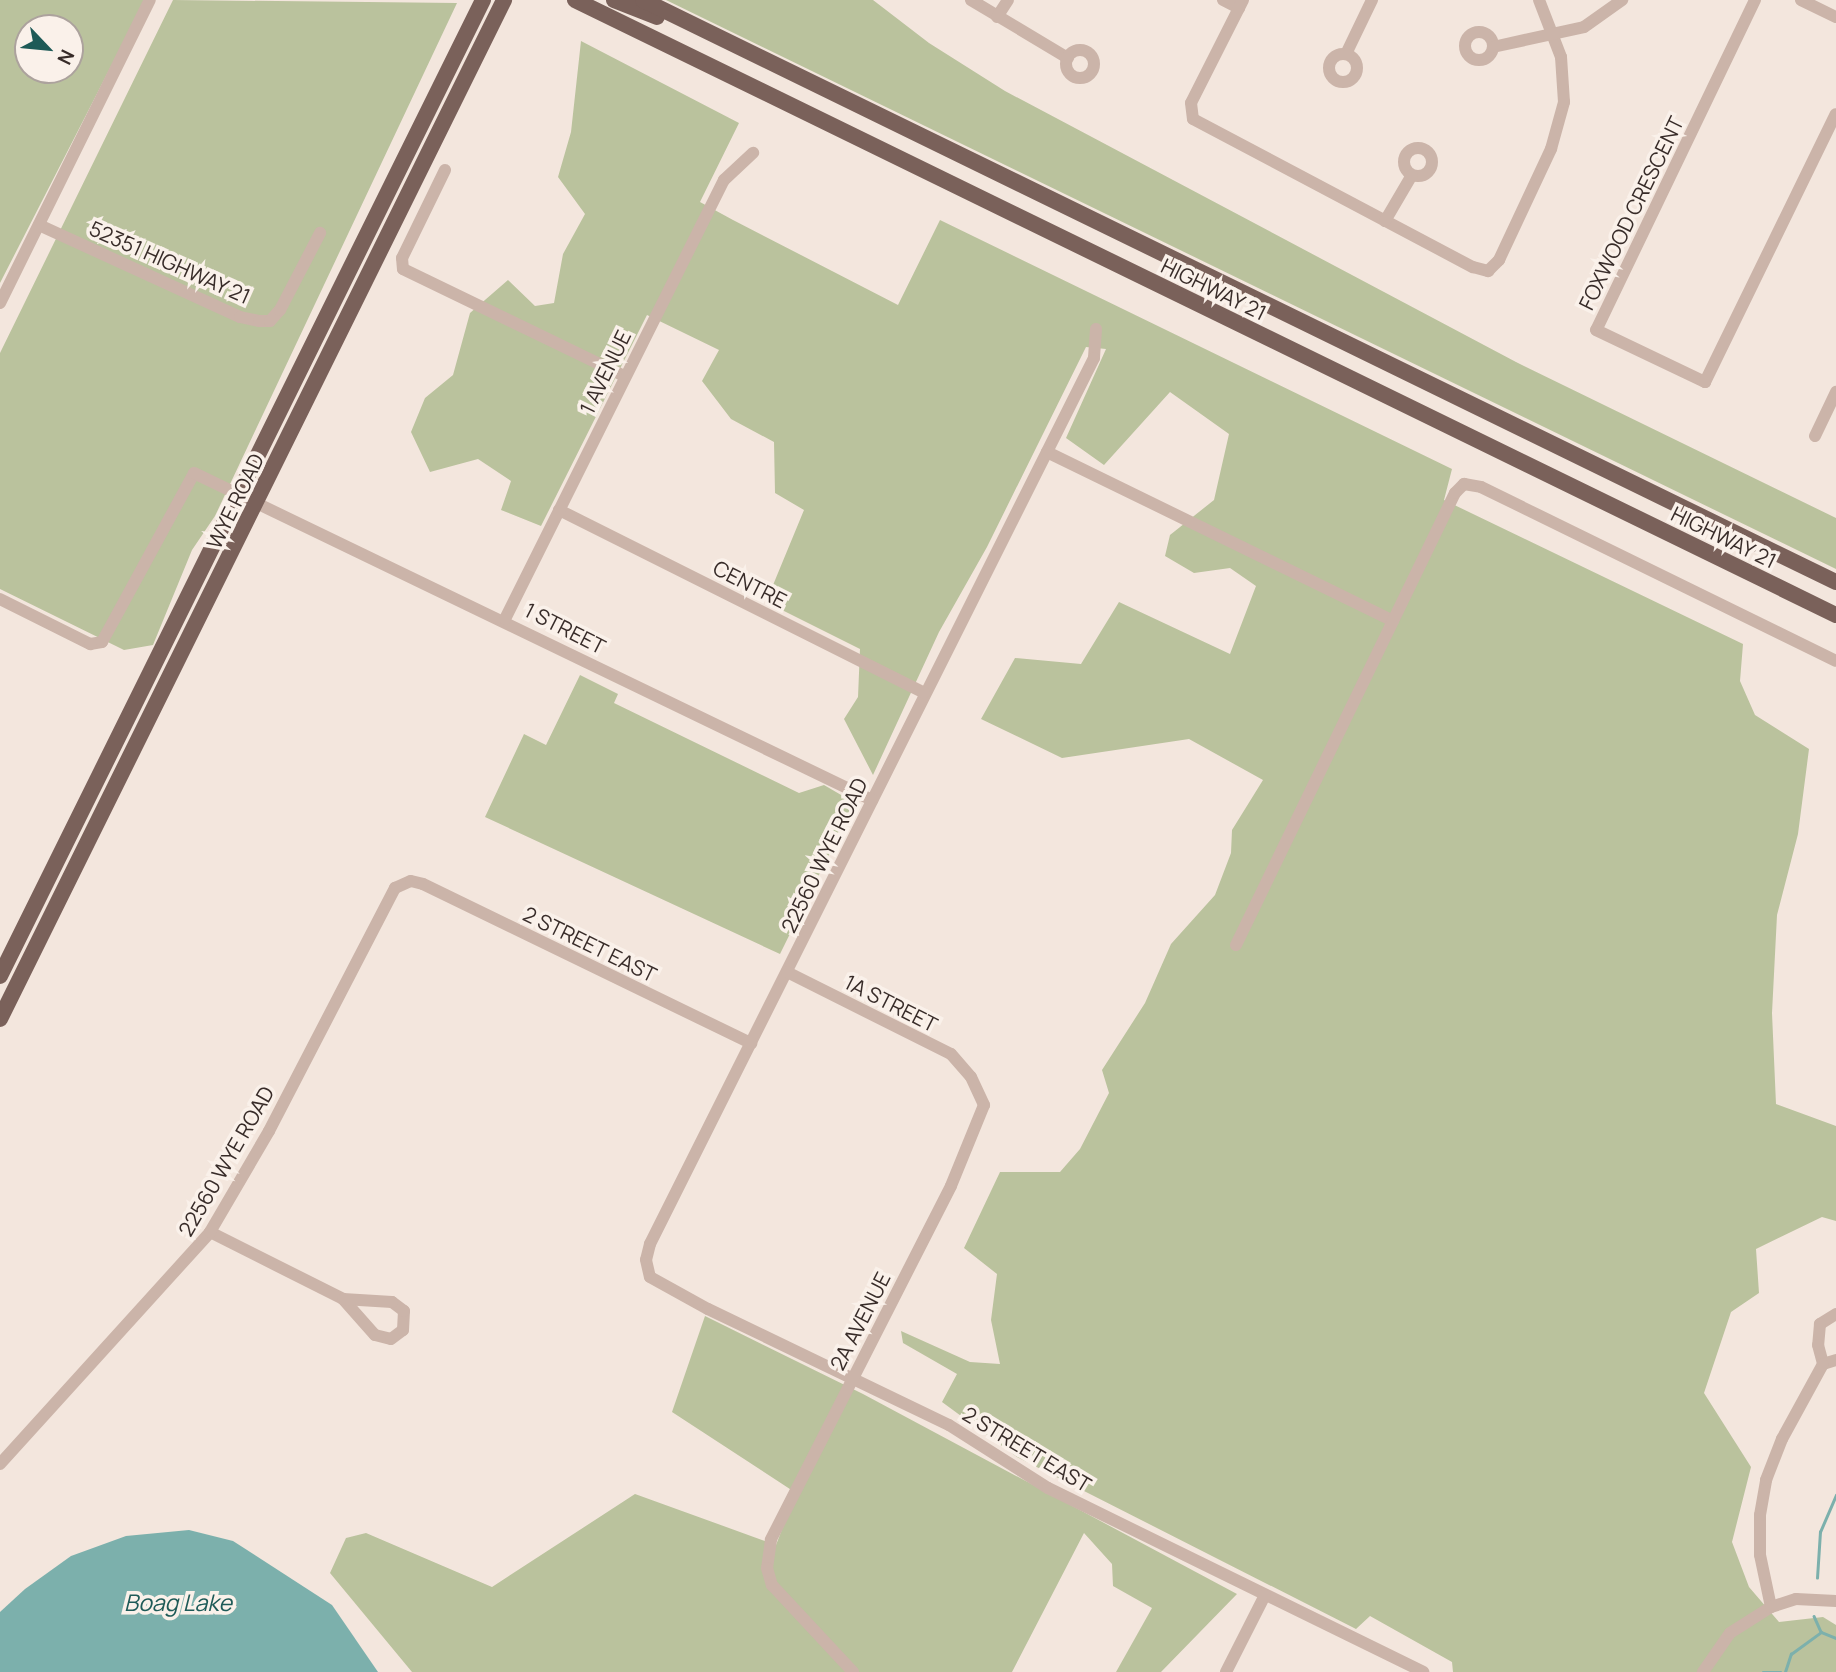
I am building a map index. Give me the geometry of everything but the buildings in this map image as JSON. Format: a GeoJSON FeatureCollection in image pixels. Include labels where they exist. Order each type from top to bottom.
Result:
{"type":"FeatureCollection","features":[{"type":"Feature","properties":{"kind":"main road"},"geometry":{"type":"LineString","coordinates":[[474,18],[475,0]]}},
{"type":"Feature","properties":{"kind":"main road","name":"WYE ROAD"},"geometry":{"type":"LineString","coordinates":[[0,976],[483,0]]}},
{"type":"Feature","properties":{"kind":"main road"},"geometry":{"type":"LineString","coordinates":[[501,6],[519,0]]}},
{"type":"Feature","properties":{"kind":"main road","name":"HIGHWAY 21"},"geometry":{"type":"LineString","coordinates":[[575,0],[1836,615]]}},
{"type":"Feature","properties":{"kind":"main road"},"geometry":{"type":"LineString","coordinates":[[614,0],[719,37]]}},
{"type":"Feature","properties":{"kind":"main road","name":"HIGHWAY 21"},"geometry":{"type":"LineString","coordinates":[[643,0],[1836,582]]}},
{"type":"Feature","properties":{"kind":"main road","name":"WYE ROAD"},"geometry":{"type":"LineString","coordinates":[[0,1019],[501,6]]}},
{"type":"Feature","properties":{"kind":"street"},"geometry":{"type":"LineString","coordinates":[[0,303],[150,0]]}},
{"type":"Feature","properties":{"kind":"street"},"geometry":{"type":"LineString","coordinates":[[971,0],[1068,58]]}},
{"type":"Feature","properties":{"kind":"street"},"geometry":{"type":"LineString","coordinates":[[997,17],[1008,0]]}},
{"type":"Feature","properties":{"kind":"street"},"geometry":{"type":"LineString","coordinates":[[1223,0],[1241,4],[1191,103],[1193,119],[1480,270],[1488,271],[1499,260],[1551,149],[1564,102],[1561,57],[1539,0]]}},
{"type":"Feature","properties":{"kind":"street"},"geometry":{"type":"LineString","coordinates":[[1346,54],[1372,0]]}},
{"type":"Feature","properties":{"kind":"street"},"geometry":{"type":"LineString","coordinates":[[1493,47],[1594,23],[1622,0]]}},
{"type":"Feature","properties":{"kind":"street","name":"FOXWOOD CRESCENT"},"geometry":{"type":"LineString","coordinates":[[1755,0],[1596,330],[1705,382],[1836,114]]}},
{"type":"Feature","properties":{"kind":"street"},"geometry":{"type":"LineString","coordinates":[[1801,0],[1836,18]]}},
{"type":"Feature","properties":{"kind":"street","name":"1 AVENUE"},"geometry":{"type":"LineString","coordinates":[[505,619],[724,180],[753,153]]}},
{"type":"Feature","properties":{"kind":"street"},"geometry":{"type":"LineString","coordinates":[[445,170],[402,258],[403,269],[624,376]]}},
{"type":"Feature","properties":{"kind":"street"},"geometry":{"type":"LineString","coordinates":[[1385,221],[1412,175]]}},
{"type":"Feature","properties":{"kind":"street","name":"52351 HIGHWAY 21"},"geometry":{"type":"LineString","coordinates":[[39,225],[240,317],[259,321],[270,321],[280,310],[320,233]]}},
{"type":"Feature","properties":{"kind":"street","name":"22560 WYE ROAD"},"geometry":{"type":"LineString","coordinates":[[650,1277],[646,1260],[650,1244],[1094,358],[1096,329]]}},
{"type":"Feature","properties":{"kind":"street"},"geometry":{"type":"LineString","coordinates":[[1815,436],[1836,392]]}},
{"type":"Feature","properties":{"kind":"street"},"geometry":{"type":"LineString","coordinates":[[1047,452],[1393,621]]}},
{"type":"Feature","properties":{"kind":"street","name":"1 STREET"},"geometry":{"type":"LineString","coordinates":[[0,600],[90,644],[102,642],[194,472],[505,619],[872,800]]}},
{"type":"Feature","properties":{"kind":"street"},"geometry":{"type":"LineString","coordinates":[[1236,945],[1455,494],[1464,484],[1481,487],[1836,661]]}},
{"type":"Feature","properties":{"kind":"street","name":"CENTRE"},"geometry":{"type":"LineString","coordinates":[[559,510],[924,693]]}},
{"type":"Feature","properties":{"kind":"street","name":"22560 WYE ROAD"},"geometry":{"type":"LineString","coordinates":[[0,1464],[210,1232],[283,1104],[381,907],[395,888],[411,881]]}},
{"type":"Feature","properties":{"kind":"street","name":"2 STREET EAST"},"geometry":{"type":"LineString","coordinates":[[411,881],[751,1043]]}},
{"type":"Feature","properties":{"kind":"street","name":"1A STREET"},"geometry":{"type":"LineString","coordinates":[[788,972],[951,1054],[971,1077]]}},
{"type":"Feature","properties":{"kind":"street","name":"2A AVENUE"},"geometry":{"type":"LineString","coordinates":[[853,1672],[772,1585],[767,1568],[771,1540],[974,1139],[984,1105],[971,1077]]}},
{"type":"Feature","properties":{"kind":"street"},"geometry":{"type":"LineString","coordinates":[[210,1232],[343,1299],[375,1335],[391,1339],[403,1330],[404,1311],[392,1302],[343,1299]]}},
{"type":"Feature","properties":{"kind":"street","name":"2 STREET EAST"},"geometry":{"type":"LineString","coordinates":[[650,1277],[950,1425],[1048,1488],[1423,1672]]}},
{"type":"Feature","properties":{"kind":"street"},"geometry":{"type":"LineString","coordinates":[[1771,1607],[1760,1556],[1760,1515],[1766,1480],[1782,1439],[1823,1364],[1820,1325],[1836,1314]]}},
{"type":"Feature","properties":{"kind":"street"},"geometry":{"type":"LineString","coordinates":[[1823,1364],[1836,1360]]}},
{"type":"Feature","properties":{"kind":"street"},"geometry":{"type":"LineString","coordinates":[[1226,1672],[1265,1595]]}},
{"type":"Feature","properties":{"kind":"street"},"geometry":{"type":"LineString","coordinates":[[1703,1672],[1730,1633],[1771,1607],[1796,1600],[1836,1601]]}},
{"type":"Feature","properties":{"kind":"green space"},"geometry":{"type":"Polygon","coordinates":[[[0,0],[145,0],[0,283],[0,0]]]}},
{"type":"Feature","properties":{"kind":"green space"},"geometry":{"type":"Polygon","coordinates":[[[173,0],[457,3],[215,516],[192,550],[153,645],[124,650],[0,589],[0,353],[173,0]]]}},
{"type":"Feature","properties":{"kind":"green space"},"geometry":{"type":"Polygon","coordinates":[[[666,0],[873,0],[929,43],[1005,91],[1516,362],[1836,518],[1836,569],[666,0]]]}},
{"type":"Feature","properties":{"kind":"green space"},"geometry":{"type":"Polygon","coordinates":[[[581,41],[739,123],[700,202],[733,220],[898,305],[940,220],[1452,469],[1444,500],[1743,644],[1740,681],[1755,715],[1809,749],[1798,834],[1777,915],[1772,1013],[1776,1104],[1836,1126],[1836,1221],[1822,1217],[1756,1249],[1759,1293],[1731,1312],[1704,1393],[1751,1467],[1732,1542],[1749,1587],[1779,1622],[1823,1617],[1836,1625],[1836,1672],[1453,1672],[1452,1662],[1370,1616],[1356,1629],[1017,1457],[942,1402],[957,1374],[903,1343],[901,1331],[970,1362],[1000,1364],[991,1320],[997,1274],[964,1248],[1000,1172],[1060,1172],[1080,1149],[1109,1093],[1102,1070],[1145,1003],[1171,944],[1215,895],[1231,853],[1232,830],[1263,780],[1189,739],[1062,758],[981,719],[1015,658],[1081,664],[1119,602],[1230,654],[1256,586],[1230,568],[1194,573],[1165,556],[1170,535],[1214,500],[1229,434],[1170,392],[1104,465],[1066,438],[1106,349],[1086,347],[987,547],[939,632],[873,775],[844,719],[858,697],[860,649],[766,602],[804,510],[775,493],[774,442],[731,419],[702,381],[719,350],[647,315],[541,526],[501,510],[511,481],[478,459],[430,472],[411,432],[425,398],[453,375],[470,313],[508,280],[535,306],[554,303],[563,254],[585,214],[558,177],[571,132],[581,41]]]}},
{"type":"Feature","properties":{"kind":"green space"},"geometry":{"type":"Polygon","coordinates":[[[580,675],[618,694],[614,703],[799,793],[824,785],[848,799],[852,808],[780,954],[485,817],[524,734],[546,745],[580,675]]]}},
{"type":"Feature","properties":{"kind":"green space"},"geometry":{"type":"Polygon","coordinates":[[[705,1316],[863,1394],[1237,1594],[1161,1672],[1116,1672],[1152,1608],[1113,1586],[1112,1564],[1084,1533],[1012,1672],[412,1672],[330,1573],[346,1538],[366,1533],[492,1587],[635,1494],[776,1545],[796,1493],[672,1412],[705,1316]]]}},
{"type":"Feature","properties":{"kind":"water","name":"Boag Lake"},"geometry":{"type":"Polygon","coordinates":[[[189,1530],[233,1541],[332,1605],[378,1672],[0,1672],[0,1612],[25,1589],[71,1556],[126,1536],[189,1530]]]}},
{"type":"Feature","properties":{"kind":"waterway"},"geometry":{"type":"LineString","coordinates":[[1817,1578],[1820,1532],[1836,1495]]}},
{"type":"Feature","properties":{"kind":"waterway"},"geometry":{"type":"LineString","coordinates":[[1814,1616],[1821,1632]]}},
{"type":"Feature","properties":{"kind":"waterway"},"geometry":{"type":"LineString","coordinates":[[1821,1632],[1836,1638]]}},
{"type":"Feature","properties":{"kind":"waterway"},"geometry":{"type":"LineString","coordinates":[[1785,1672],[1791,1654],[1821,1632]]}},
{"type":"Feature","properties":{"kind":"waterway"},"geometry":{"type":"LineString","coordinates":[[1763,1672],[1781,1672]]}}]}
